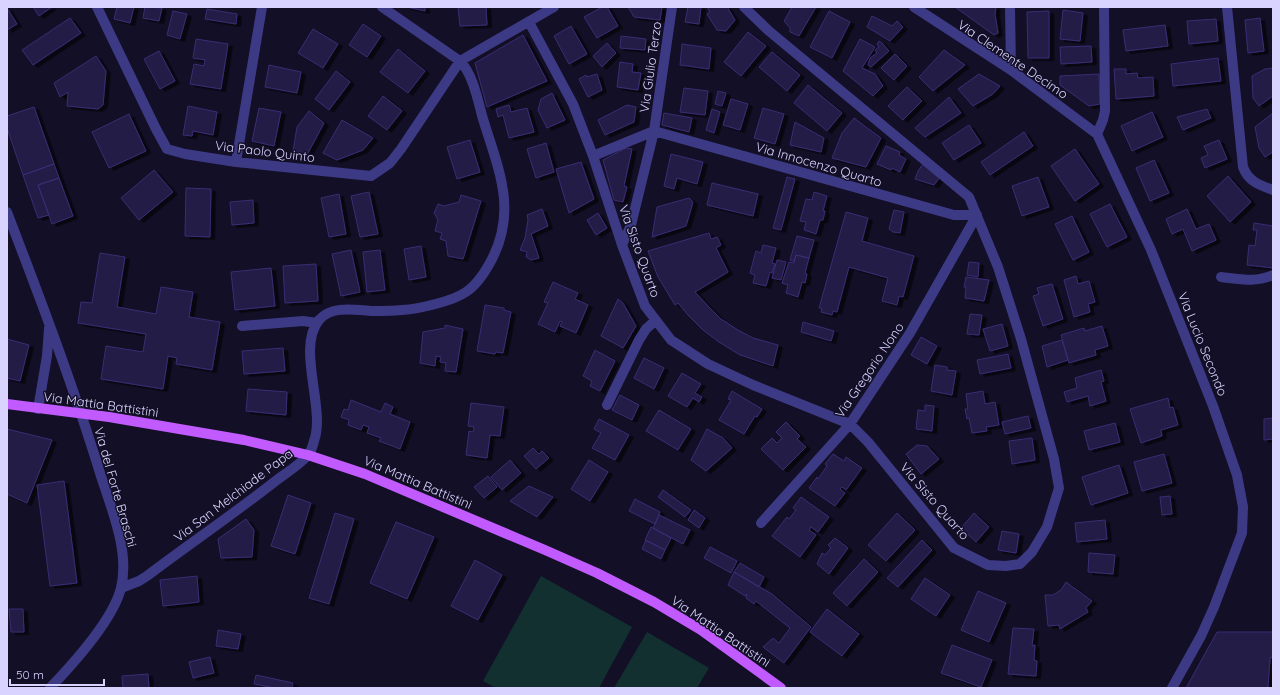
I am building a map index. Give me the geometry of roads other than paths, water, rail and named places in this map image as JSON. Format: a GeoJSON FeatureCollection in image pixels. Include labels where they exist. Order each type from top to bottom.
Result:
{"type":"FeatureCollection","features":[{"type":"Feature","properties":{"kind":"main road","name":"Via Mattia Battistini"},"geometry":{"type":"LineString","coordinates":[[7,404],[155,424],[244,440],[308,454],[339,464],[385,482],[597,573],[654,602],[695,626],[781,688]]}},
{"type":"Feature","properties":{"kind":"street","name":"Via Paolo Quinto"},"geometry":{"type":"LineString","coordinates":[[97,7],[167,149],[185,154],[236,162],[371,176],[390,163],[394,158],[460,61]]}},
{"type":"Feature","properties":{"kind":"street"},"geometry":{"type":"LineString","coordinates":[[236,162],[262,7]]}},
{"type":"Feature","properties":{"kind":"street"},"geometry":{"type":"LineString","coordinates":[[242,326],[303,321],[317,323],[322,317],[333,311],[382,311],[412,309],[453,298],[466,292],[472,287],[490,264],[502,235],[505,199],[491,147],[466,68],[460,61],[382,7]]}},
{"type":"Feature","properties":{"kind":"street"},"geometry":{"type":"LineString","coordinates":[[460,61],[554,7]]}},
{"type":"Feature","properties":{"kind":"street","name":"Via Giulio Terzo"},"geometry":{"type":"LineString","coordinates":[[622,245],[631,225],[654,131],[672,7]]}},
{"type":"Feature","properties":{"kind":"street","name":"Via Sisto Quarto"},"geometry":{"type":"LineString","coordinates":[[529,22],[573,104],[593,156],[622,245],[645,306],[671,340],[708,364],[753,385],[850,424],[868,442],[954,548],[988,565],[1006,566],[1020,564],[1032,552],[1047,527],[1059,488],[1054,459],[1021,339],[998,267],[969,197],[769,31],[744,7]]}},
{"type":"Feature","properties":{"kind":"street","name":"Via Clemente Decimo"},"geometry":{"type":"LineString","coordinates":[[914,7],[1011,70],[1097,134]]}},
{"type":"Feature","properties":{"kind":"street"},"geometry":{"type":"LineString","coordinates":[[1010,7],[1011,70]]}},
{"type":"Feature","properties":{"kind":"street"},"geometry":{"type":"LineString","coordinates":[[1097,134],[1105,111],[1104,7]]}},
{"type":"Feature","properties":{"kind":"street"},"geometry":{"type":"LineString","coordinates":[[1227,7],[1243,167],[1248,178],[1273,190]]}},
{"type":"Feature","properties":{"kind":"street"},"geometry":{"type":"LineString","coordinates":[[593,156],[654,131]]}},
{"type":"Feature","properties":{"kind":"street","name":"Via Innocenzo Quarto"},"geometry":{"type":"LineString","coordinates":[[654,131],[954,215],[977,215]]}},
{"type":"Feature","properties":{"kind":"street","name":"Via Lucio Secondo"},"geometry":{"type":"LineString","coordinates":[[1097,134],[1151,250],[1210,398],[1238,475],[1243,508],[1242,533],[1217,600],[1201,636],[1172,688]]}},
{"type":"Feature","properties":{"kind":"street","name":"Via del Forte Braschi"},"geometry":{"type":"LineString","coordinates":[[7,212],[50,324],[81,413],[120,539],[122,555],[121,588],[110,613],[95,636],[50,688]]}},
{"type":"Feature","properties":{"kind":"street","name":"Via Gregorio Nono"},"geometry":{"type":"LineString","coordinates":[[761,523],[850,424],[910,333],[977,215]]}},
{"type":"Feature","properties":{"kind":"street"},"geometry":{"type":"LineString","coordinates":[[1221,277],[1256,280],[1265,279],[1273,275]]}},
{"type":"Feature","properties":{"kind":"street"},"geometry":{"type":"LineString","coordinates":[[607,405],[639,340],[646,329],[656,320]]}},
{"type":"Feature","properties":{"kind":"street","name":"Via San Melchiade Papa"},"geometry":{"type":"LineString","coordinates":[[121,588],[147,576],[255,496],[308,454],[317,430],[311,353],[313,333],[317,323]]}},
{"type":"Feature","properties":{"kind":"street","name":"Via del Forte Braschi"},"geometry":{"type":"LineString","coordinates":[[38,409],[47,356],[50,324]]}}]}
